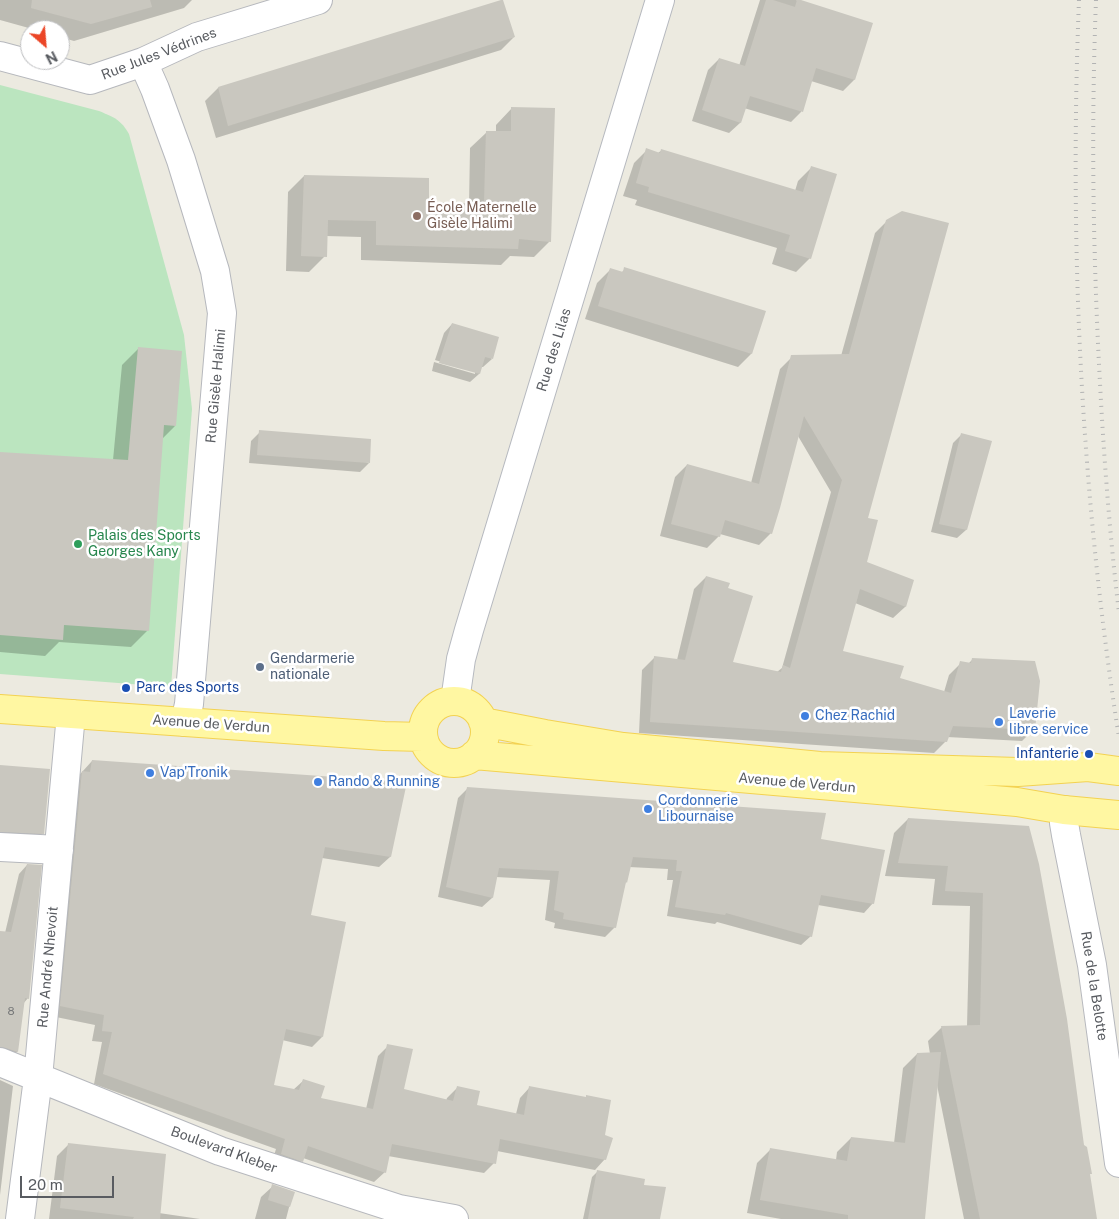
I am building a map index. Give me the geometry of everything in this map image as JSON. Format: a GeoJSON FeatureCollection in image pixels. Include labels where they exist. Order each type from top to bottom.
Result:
{"type":"FeatureCollection","features":[{"type":"Feature","properties":{"kind":"main road"},"geometry":{"type":"LineString","coordinates":[[455,701],[472,707],[483,722],[484,740],[480,749],[466,760],[457,763],[447,762],[431,754],[423,737],[425,719],[430,711],[446,702],[455,701]]}},
{"type":"Feature","properties":{"kind":"main road","name":"Avenue de Verdun"},"geometry":{"type":"LineString","coordinates":[[0,709],[423,737]]}},
{"type":"Feature","properties":{"kind":"main road","name":"Avenue de Verdun"},"geometry":{"type":"LineString","coordinates":[[483,722],[623,747],[820,766],[1018,772],[1088,767],[1119,770]]}},
{"type":"Feature","properties":{"kind":"main road","name":"Avenue de Verdun"},"geometry":{"type":"LineString","coordinates":[[474,755],[1017,802],[1064,810],[1119,815]]}},
{"type":"Feature","properties":{"kind":"street","name":"Rue Jules Védrines"},"geometry":{"type":"LineString","coordinates":[[0,56],[90,80],[143,62],[197,37],[318,0]]}},
{"type":"Feature","properties":{"kind":"street","name":"Rue des Lilas"},"geometry":{"type":"LineString","coordinates":[[455,701],[461,659],[469,630],[660,0]]}},
{"type":"Feature","properties":{"kind":"street","name":"Rue Gisèle Halimi"},"geometry":{"type":"LineString","coordinates":[[143,62],[181,160],[215,271],[222,313],[189,704],[185,722]]}},
{"type":"Feature","properties":{"kind":"street","name":"Rue André Nhevoit"},"geometry":{"type":"LineString","coordinates":[[20,1219],[38,1078],[71,714]]}},
{"type":"Feature","properties":{"kind":"street","name":"Rue de la Belotte"},"geometry":{"type":"LineString","coordinates":[[1064,810],[1066,835],[1092,965],[1119,1163]]}},
{"type":"Feature","properties":{"kind":"street"},"geometry":{"type":"LineString","coordinates":[[0,847],[59,850]]}},
{"type":"Feature","properties":{"kind":"street","name":"Boulevard Kleber"},"geometry":{"type":"LineString","coordinates":[[0,1062],[220,1151],[398,1214],[454,1219]]}},
{"type":"Feature","properties":{"kind":"green space"},"geometry":{"type":"Polygon","coordinates":[[[0,85],[99,111],[117,120],[129,134],[184,335],[192,409],[171,687],[0,674],[0,85]]]}},
{"type":"Feature","properties":{"kind":"building"},"geometry":{"type":"Polygon","coordinates":[[[32,0],[150,0],[152,7],[91,24],[31,8],[32,0]]]}},
{"type":"Feature","properties":{"kind":"building"},"geometry":{"type":"Polygon","coordinates":[[[503,0],[515,37],[228,126],[218,87],[503,0]]]}},
{"type":"Feature","properties":{"kind":"building"},"geometry":{"type":"Polygon","coordinates":[[[766,0],[773,0],[795,7],[797,0],[801,0],[873,23],[855,80],[816,68],[803,112],[750,96],[741,123],[702,110],[719,58],[745,66],[766,0]]]}},
{"type":"Feature","properties":{"kind":"building"},"geometry":{"type":"Polygon","coordinates":[[[511,107],[555,108],[551,242],[519,239],[518,249],[376,245],[376,221],[328,220],[327,257],[301,256],[304,175],[429,178],[429,202],[484,204],[486,131],[511,131],[511,107]]]}},
{"type":"Feature","properties":{"kind":"building"},"geometry":{"type":"Polygon","coordinates":[[[646,148],[660,153],[661,149],[803,192],[811,166],[837,174],[811,259],[785,251],[790,235],[648,192],[649,187],[636,183],[646,148]]]}},
{"type":"Feature","properties":{"kind":"building"},"geometry":{"type":"Polygon","coordinates":[[[902,211],[949,223],[868,518],[878,520],[867,562],[914,580],[906,607],[860,589],[843,651],[904,666],[900,678],[951,693],[960,661],[971,663],[972,658],[1035,661],[1040,681],[1035,730],[953,726],[947,742],[650,722],[654,656],[685,660],[706,576],[730,583],[728,588],[753,596],[733,662],[781,672],[783,665],[790,668],[842,480],[804,416],[772,534],[725,520],[720,537],[671,524],[687,464],[759,484],[791,355],[849,354],[886,220],[902,211]]]}},
{"type":"Feature","properties":{"kind":"building"},"geometry":{"type":"Polygon","coordinates":[[[624,267],[766,311],[752,354],[598,306],[610,268],[623,272],[624,267]]]}},
{"type":"Feature","properties":{"kind":"building"},"geometry":{"type":"Polygon","coordinates":[[[452,323],[499,337],[493,359],[485,357],[480,374],[439,363],[452,323]]]}},
{"type":"Feature","properties":{"kind":"building","name":"Palais des Sports Georges Kany"},"geometry":{"type":"Polygon","coordinates":[[[138,347],[182,351],[176,426],[164,425],[149,631],[64,625],[63,640],[0,635],[0,452],[128,460],[138,347]]]}},
{"type":"Feature","properties":{"kind":"building"},"geometry":{"type":"Polygon","coordinates":[[[259,430],[371,439],[370,463],[257,455],[259,430]]]}},
{"type":"Feature","properties":{"kind":"building"},"geometry":{"type":"Polygon","coordinates":[[[961,433],[992,441],[967,530],[939,524],[961,433]]]}},
{"type":"Feature","properties":{"kind":"building"},"geometry":{"type":"Polygon","coordinates":[[[92,760],[407,782],[391,857],[325,847],[311,915],[346,922],[323,1037],[286,1029],[274,1085],[299,1090],[303,1079],[325,1086],[321,1098],[373,1109],[387,1044],[413,1049],[404,1089],[453,1101],[457,1086],[480,1091],[477,1105],[524,1115],[529,1086],[611,1100],[605,1135],[613,1138],[606,1160],[500,1139],[496,1164],[392,1144],[386,1173],[308,1146],[303,1162],[281,1154],[285,1139],[103,1074],[112,1032],[102,1031],[104,1015],[60,1006],[82,771],[90,772],[92,760]]]}},
{"type":"Feature","properties":{"kind":"building"},"geometry":{"type":"Polygon","coordinates":[[[0,765],[50,769],[44,834],[0,832],[0,765]]]}},
{"type":"Feature","properties":{"kind":"building"},"geometry":{"type":"Polygon","coordinates":[[[467,787],[826,813],[821,839],[885,850],[874,904],[821,895],[812,937],[726,913],[725,915],[675,907],[682,871],[676,871],[677,860],[633,857],[616,928],[563,919],[564,913],[554,910],[559,871],[499,868],[493,898],[446,887],[467,787]]]}},
{"type":"Feature","properties":{"kind":"building"},"geometry":{"type":"Polygon","coordinates":[[[908,818],[1029,826],[1039,864],[1067,1019],[1084,1145],[1087,1147],[1092,1174],[1090,1174],[1097,1219],[980,1219],[941,1026],[980,1025],[983,893],[945,891],[948,866],[898,863],[908,818]]]}},
{"type":"Feature","properties":{"kind":"building"},"geometry":{"type":"Polygon","coordinates":[[[27,864],[42,865],[29,999],[25,998],[18,1052],[0,1047],[0,931],[11,932],[27,864]]]}},
{"type":"Feature","properties":{"kind":"building"},"geometry":{"type":"Polygon","coordinates":[[[941,1052],[925,1219],[848,1219],[848,1215],[760,1200],[770,1148],[847,1161],[851,1137],[905,1143],[917,1053],[941,1052]]]}},
{"type":"Feature","properties":{"kind":"building"},"geometry":{"type":"Polygon","coordinates":[[[68,1143],[166,1154],[160,1219],[133,1219],[134,1217],[60,1208],[68,1143]]]}},
{"type":"Feature","properties":{"kind":"building"},"geometry":{"type":"Polygon","coordinates":[[[597,1170],[645,1179],[644,1185],[666,1187],[660,1219],[588,1219],[597,1170]]]}},
{"type":"Feature","properties":{"kind":"building"},"geometry":{"type":"Polygon","coordinates":[[[272,1184],[295,1192],[290,1207],[268,1200],[272,1184]]]}},
{"type":"Feature","properties":{"kind":"railway"},"geometry":{"type":"LineString","coordinates":[[1079,0],[1076,185],[1077,278],[1081,370],[1095,554],[1119,738]]}},
{"type":"Feature","properties":{"kind":"railway"},"geometry":{"type":"LineString","coordinates":[[1096,0],[1093,144],[1096,287],[1105,470],[1119,613]]}},
{"type":"Feature","properties":{"kind":"place","name":"École Maternelle Gisèle Halimi"},"geometry":{"type":"Point","coordinates":[417,216]}},
{"type":"Feature","properties":{"kind":"place","name":"Palais des Sports Georges Kany"},"geometry":{"type":"Point","coordinates":[78,544]}},
{"type":"Feature","properties":{"kind":"place","name":"Gendarmerie nationale"},"geometry":{"type":"Point","coordinates":[260,667]}},
{"type":"Feature","properties":{"kind":"place","name":"Parc des Sports"},"geometry":{"type":"Point","coordinates":[126,688]}},
{"type":"Feature","properties":{"kind":"place","name":"Chez Rachid"},"geometry":{"type":"Point","coordinates":[805,716]}},
{"type":"Feature","properties":{"kind":"place","name":"Laverie libre service"},"geometry":{"type":"Point","coordinates":[999,722]}},
{"type":"Feature","properties":{"kind":"place","name":"Infanterie"},"geometry":{"type":"Point","coordinates":[1089,754]}},
{"type":"Feature","properties":{"kind":"place","name":"Vap'Tronik"},"geometry":{"type":"Point","coordinates":[150,773]}},
{"type":"Feature","properties":{"kind":"place","name":"Rando & Running"},"geometry":{"type":"Point","coordinates":[318,782]}},
{"type":"Feature","properties":{"kind":"place","name":"Cordonnerie Libournaise"},"geometry":{"type":"Point","coordinates":[648,809]}}]}
